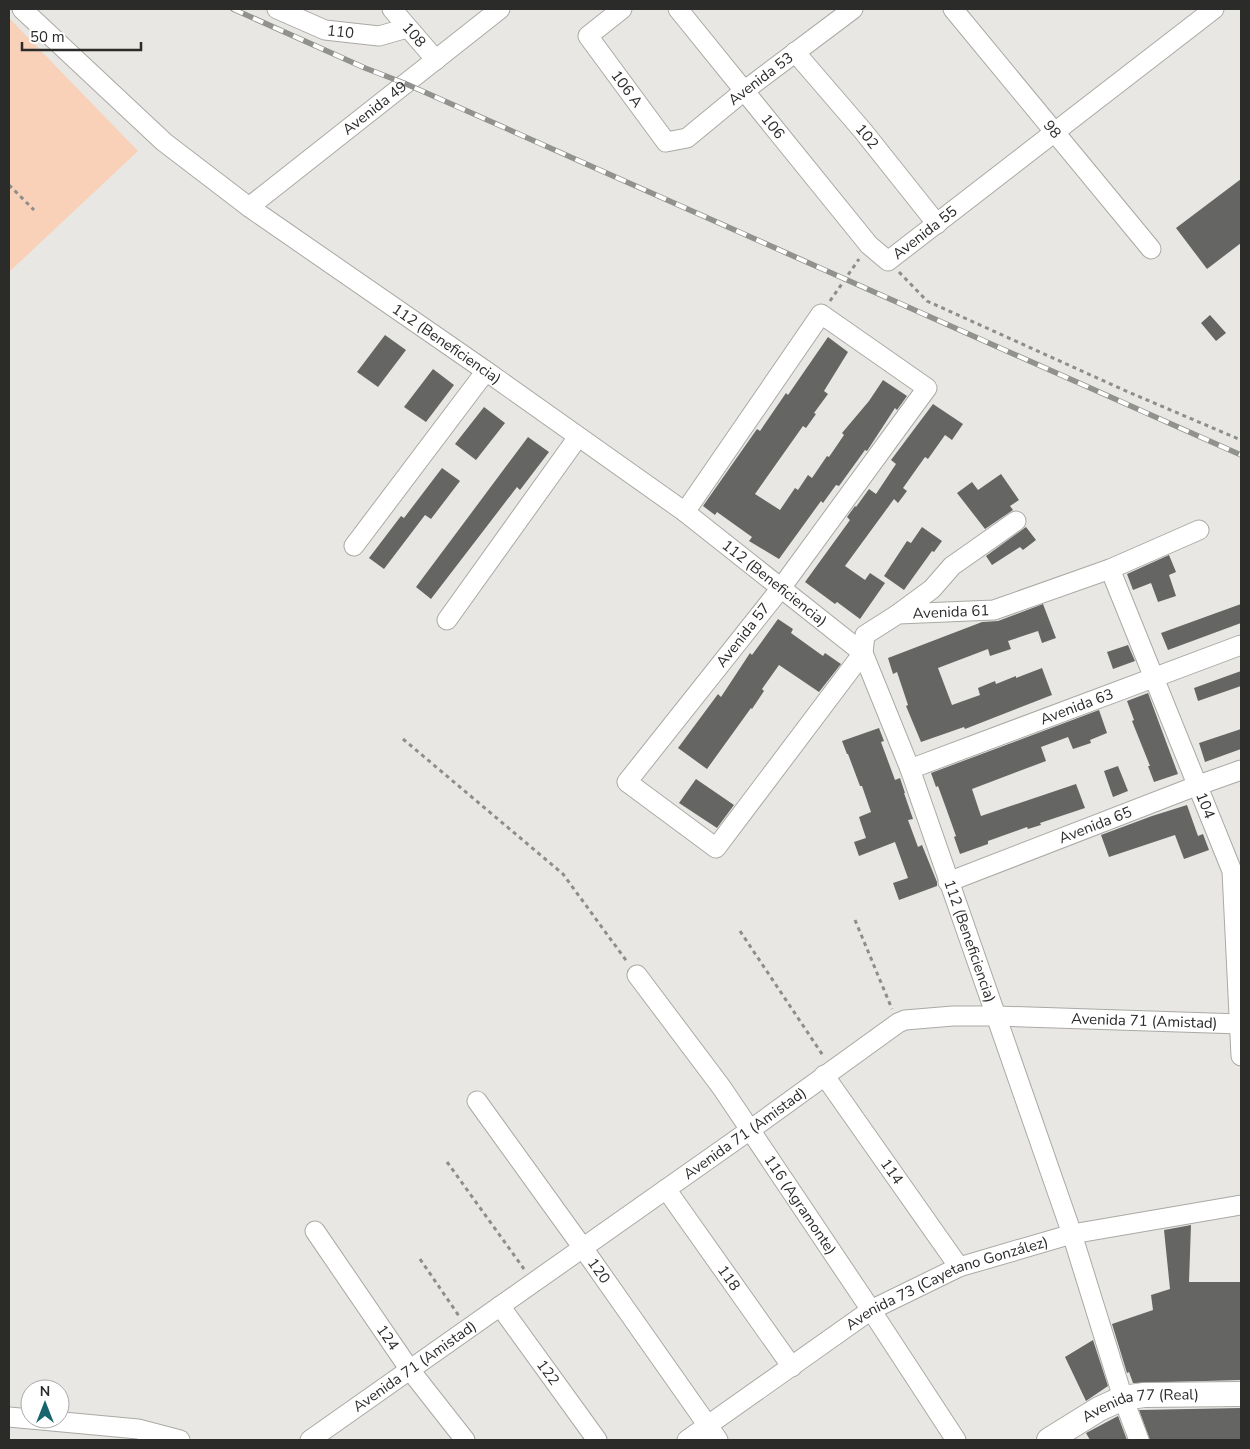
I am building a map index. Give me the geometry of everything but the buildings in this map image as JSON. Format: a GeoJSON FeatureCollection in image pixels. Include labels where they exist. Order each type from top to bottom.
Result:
{"type":"FeatureCollection","features":[{"type":"Feature","properties":{"kind":"main road","name":"Avenida 77 (Real)"},"geometry":{"type":"LineString","coordinates":[[1049,1440],[1099,1409],[1123,1398],[1144,1395],[1241,1394]]}},
{"type":"Feature","properties":{"kind":"street","name":"112 (Beneficiencia)"},"geometry":{"type":"LineString","coordinates":[[22,9],[164,142],[249,207],[685,512],[862,653],[910,769],[948,882],[997,1016],[1072,1234],[1123,1398],[1139,1440]]}},
{"type":"Feature","properties":{"kind":"street","name":"110"},"geometry":{"type":"LineString","coordinates":[[277,9],[325,30],[379,36],[407,28]]}},
{"type":"Feature","properties":{"kind":"street","name":"108"},"geometry":{"type":"LineString","coordinates":[[392,9],[436,60]]}},
{"type":"Feature","properties":{"kind":"street","name":"Avenida 49"},"geometry":{"type":"LineString","coordinates":[[249,207],[500,9]]}},
{"type":"Feature","properties":{"kind":"street","name":"106 A"},"geometry":{"type":"LineString","coordinates":[[622,9],[588,36],[666,142]]}},
{"type":"Feature","properties":{"kind":"street","name":"106"},"geometry":{"type":"LineString","coordinates":[[678,9],[869,245]]}},
{"type":"Feature","properties":{"kind":"street","name":"Avenida 53"},"geometry":{"type":"LineString","coordinates":[[666,142],[687,138],[744,91],[853,9]]}},
{"type":"Feature","properties":{"kind":"street","name":"98"},"geometry":{"type":"LineString","coordinates":[[953,9],[1151,249]]}},
{"type":"Feature","properties":{"kind":"street","name":"Avenida 55"},"geometry":{"type":"LineString","coordinates":[[869,245],[888,261],[1055,134],[1214,9]]}},
{"type":"Feature","properties":{"kind":"street","name":"102"},"geometry":{"type":"LineString","coordinates":[[795,52],[862,131],[936,224]]}},
{"type":"Feature","properties":{"kind":"street"},"geometry":{"type":"LineString","coordinates":[[685,512],[821,314]]}},
{"type":"Feature","properties":{"kind":"street","name":"Avenida 57"},"geometry":{"type":"LineString","coordinates":[[716,848],[627,782],[781,588],[927,388],[821,314]]}},
{"type":"Feature","properties":{"kind":"street"},"geometry":{"type":"LineString","coordinates":[[354,546],[486,371]]}},
{"type":"Feature","properties":{"kind":"street"},"geometry":{"type":"LineString","coordinates":[[447,620],[578,437]]}},
{"type":"Feature","properties":{"kind":"street"},"geometry":{"type":"LineString","coordinates":[[898,614],[932,589],[952,566],[1016,521]]}},
{"type":"Feature","properties":{"kind":"street","name":"Avenida 61"},"geometry":{"type":"LineString","coordinates":[[716,848],[862,653],[865,634],[898,614],[994,610],[1110,569],[1199,530]]}},
{"type":"Feature","properties":{"kind":"street","name":"104"},"geometry":{"type":"LineString","coordinates":[[1110,569],[1196,786],[1232,871],[1241,1056]]}},
{"type":"Feature","properties":{"kind":"street","name":"Avenida 63"},"geometry":{"type":"LineString","coordinates":[[910,769],[1241,645]]}},
{"type":"Feature","properties":{"kind":"street","name":"Avenida 65"},"geometry":{"type":"LineString","coordinates":[[948,882],[1241,770]]}},
{"type":"Feature","properties":{"kind":"street","name":"116 (Agramonte)"},"geometry":{"type":"LineString","coordinates":[[637,975],[722,1088],[956,1440]]}},
{"type":"Feature","properties":{"kind":"street","name":"Avenida 71 (Amistad)"},"geometry":{"type":"LineString","coordinates":[[310,1440],[750,1130],[898,1023],[906,1020],[953,1016],[997,1016],[1240,1024]]}},
{"type":"Feature","properties":{"kind":"street","name":"114"},"geometry":{"type":"LineString","coordinates":[[828,1073],[959,1267]]}},
{"type":"Feature","properties":{"kind":"street","name":"120"},"geometry":{"type":"LineString","coordinates":[[477,1101],[713,1433]]}},
{"type":"Feature","properties":{"kind":"street","name":"118"},"geometry":{"type":"LineString","coordinates":[[666,1189],[792,1367]]}},
{"type":"Feature","properties":{"kind":"street","name":"Avenida 73 (Cayetano González)"},"geometry":{"type":"LineString","coordinates":[[687,1440],[713,1433],[792,1367],[871,1310],[959,1267],[1072,1234],[1241,1205]]}},
{"type":"Feature","properties":{"kind":"street","name":"124"},"geometry":{"type":"LineString","coordinates":[[315,1232],[410,1370],[465,1440]]}},
{"type":"Feature","properties":{"kind":"street","name":"122"},"geometry":{"type":"LineString","coordinates":[[500,1306],[597,1440]]}},
{"type":"Feature","properties":{"kind":"street"},"geometry":{"type":"LineString","coordinates":[[9,1417],[180,1440]]}},
{"type":"Feature","properties":{"kind":"street"},"geometry":{"type":"LineString","coordinates":[[122,1440],[141,1435]]}},
{"type":"Feature","properties":{"kind":"path"},"geometry":{"type":"LineString","coordinates":[[9,185],[34,210]]}},
{"type":"Feature","properties":{"kind":"path","name":"Avenida 55"},"geometry":{"type":"LineString","coordinates":[[821,314],[869,245]]}},
{"type":"Feature","properties":{"kind":"path"},"geometry":{"type":"LineString","coordinates":[[888,261],[927,301],[1126,391],[1241,440]]}},
{"type":"Feature","properties":{"kind":"path"},"geometry":{"type":"LineString","coordinates":[[403,739],[563,874],[637,975]]}},
{"type":"Feature","properties":{"kind":"path"},"geometry":{"type":"LineString","coordinates":[[855,920],[898,1023]]}},
{"type":"Feature","properties":{"kind":"path"},"geometry":{"type":"LineString","coordinates":[[740,931],[828,1073]]}},
{"type":"Feature","properties":{"kind":"path"},"geometry":{"type":"LineString","coordinates":[[447,1162],[534,1282]]}},
{"type":"Feature","properties":{"kind":"path"},"geometry":{"type":"LineString","coordinates":[[420,1259],[468,1329]]}},
{"type":"Feature","properties":{"kind":"shaded area"},"geometry":{"type":"Polygon","coordinates":[[[9,18],[138,151],[9,272],[9,18]]]}},
{"type":"Feature","properties":{"kind":"railway"},"geometry":{"type":"LineString","coordinates":[[233,9],[365,68],[404,83],[1241,455]]}}]}
